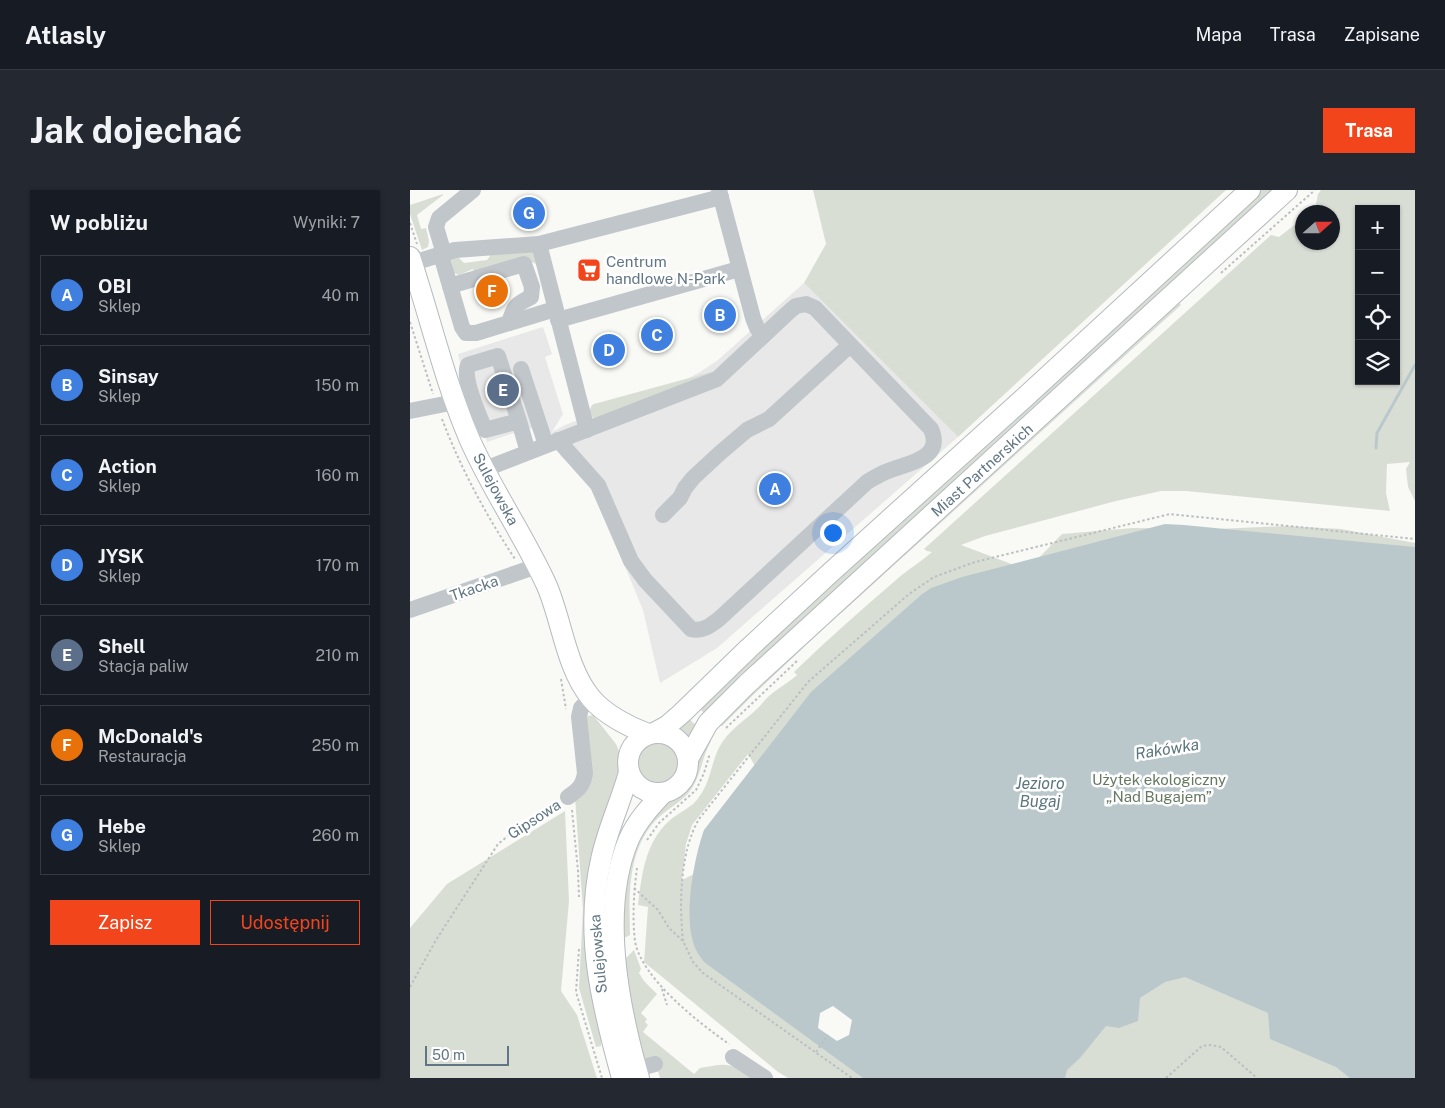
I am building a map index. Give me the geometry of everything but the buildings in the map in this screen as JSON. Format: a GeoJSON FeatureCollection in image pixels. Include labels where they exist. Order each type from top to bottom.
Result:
{"type":"FeatureCollection","features":[{"type":"Feature","properties":{"kind":"main road","name":"Miast Partnerskich"},"geometry":{"type":"LineString","coordinates":[[651,734],[676,718],[828,574],[1030,393],[1250,190]]}},
{"type":"Feature","properties":{"kind":"main road","name":"Miast Partnerskich"},"geometry":{"type":"LineString","coordinates":[[688,759],[708,723],[752,679],[1287,190]]}},
{"type":"Feature","properties":{"kind":"main road","name":"Sulejowska"},"geometry":{"type":"LineString","coordinates":[[411,262],[458,391],[469,439],[537,566],[554,605],[576,672],[608,722],[629,763],[601,859],[594,916],[595,948],[601,996],[638,1072]]}},
{"type":"Feature","properties":{"kind":"main road","name":"Sulejowska"},"geometry":{"type":"LineString","coordinates":[[597,704],[636,730],[651,734]]}},
{"type":"Feature","properties":{"kind":"main road"},"geometry":{"type":"LineString","coordinates":[[651,734],[664,734],[674,738],[682,745],[688,759],[683,781],[674,789],[663,793],[645,790],[635,783],[629,763],[638,740],[651,734]]}},
{"type":"Feature","properties":{"kind":"main road","name":"Sulejowska"},"geometry":{"type":"LineString","coordinates":[[638,1072],[625,1024],[619,988],[615,946],[615,907],[619,874],[630,838],[641,819],[663,793]]}},
{"type":"Feature","properties":{"kind":"street"},"geometry":{"type":"LineString","coordinates":[[473,190],[438,218],[436,227],[450,286],[462,327],[466,333],[476,333],[509,323],[556,314],[739,269]]}},
{"type":"Feature","properties":{"kind":"street"},"geometry":{"type":"LineString","coordinates":[[411,262],[464,249],[539,244],[720,193],[753,318],[763,336]]}},
{"type":"Feature","properties":{"kind":"street"},"geometry":{"type":"LineString","coordinates":[[539,244],[587,430]]}},
{"type":"Feature","properties":{"kind":"street"},"geometry":{"type":"LineString","coordinates":[[450,286],[524,264],[532,287],[531,297],[515,306],[509,323]]}},
{"type":"Feature","properties":{"kind":"street"},"geometry":{"type":"LineString","coordinates":[[484,469],[528,452],[552,443],[587,430],[717,379],[791,310],[796,306],[806,304],[815,308],[850,344],[931,429],[935,437],[933,448],[924,458],[885,472],[867,482],[719,619],[704,629],[697,631],[691,629],[645,580],[631,561],[598,485],[552,443],[524,377],[509,390]]}},
{"type":"Feature","properties":{"kind":"street"},"geometry":{"type":"LineString","coordinates":[[663,515],[680,498],[693,478],[720,453],[747,430],[769,419],[850,344]]}},
{"type":"Feature","properties":{"kind":"street"},"geometry":{"type":"LineString","coordinates":[[410,411],[458,391],[468,365],[498,356],[528,452]]}},
{"type":"Feature","properties":{"kind":"street"},"geometry":{"type":"LineString","coordinates":[[458,391],[485,430],[519,421]]}},
{"type":"Feature","properties":{"kind":"street","name":"Tkacka"},"geometry":{"type":"LineString","coordinates":[[410,610],[537,566]]}},
{"type":"Feature","properties":{"kind":"street","name":"Gipsowa"},"geometry":{"type":"LineString","coordinates":[[568,797],[581,788],[584,781],[585,773],[579,717],[582,708],[597,704]]}},
{"type":"Feature","properties":{"kind":"street"},"geometry":{"type":"LineString","coordinates":[[732,1051],[765,1078]]}},
{"type":"Feature","properties":{"kind":"path"},"geometry":{"type":"LineString","coordinates":[[852,1078],[703,973],[693,962],[683,941],[681,915],[686,856],[690,837],[699,819],[808,682],[909,594],[934,577],[975,562],[1170,514],[1415,539]]}},
{"type":"Feature","properties":{"kind":"path"},"geometry":{"type":"LineString","coordinates":[[646,842],[659,823],[696,790],[713,747]]}},
{"type":"Feature","properties":{"kind":"path","name":"Gipsowa"},"geometry":{"type":"LineString","coordinates":[[410,987],[436,940],[498,844],[513,832],[568,797]]}},
{"type":"Feature","properties":{"kind":"path"},"geometry":{"type":"LineString","coordinates":[[637,863],[634,888],[635,942],[646,968],[661,987],[732,1051]]}},
{"type":"Feature","properties":{"kind":"path"},"geometry":{"type":"LineString","coordinates":[[634,888],[658,910],[669,928],[683,941]]}},
{"type":"Feature","properties":{"kind":"path"},"geometry":{"type":"LineString","coordinates":[[661,987],[667,1005]]}},
{"type":"Feature","properties":{"kind":"path"},"geometry":{"type":"LineString","coordinates":[[816,1053],[828,1035]]}},
{"type":"Feature","properties":{"kind":"path"},"geometry":{"type":"LineString","coordinates":[[1166,1078],[1202,1046],[1211,1045],[1221,1047],[1257,1078]]}},
{"type":"Feature","properties":{"kind":"shaded area"},"geometry":{"type":"Polygon","coordinates":[[[804,283],[958,437],[717,648],[660,683],[643,610],[593,489],[561,456],[551,433],[529,428],[487,442],[464,380],[458,354],[543,327],[552,354],[545,357],[563,414],[552,432],[565,425],[687,379],[700,372],[718,360],[804,283]]]}},
{"type":"Feature","properties":{"kind":"green space"},"geometry":{"type":"Polygon","coordinates":[[[813,190],[1226,190],[958,437],[804,283],[826,244],[813,190]]]}},
{"type":"Feature","properties":{"kind":"green space"},"geometry":{"type":"Polygon","coordinates":[[[1261,190],[1278,190],[706,715],[698,707],[733,673],[1261,190]]]}},
{"type":"Feature","properties":{"kind":"green space","name":"Jezioro Bugaj"},"geometry":{"type":"Polygon","coordinates":[[[1321,190],[1415,190],[1415,501],[1408,487],[1406,469],[1410,462],[1387,464],[1386,493],[1390,511],[1186,491],[1161,491],[985,536],[961,545],[1027,570],[1062,534],[1133,528],[1218,529],[1286,526],[1341,529],[1415,543],[1415,1078],[788,1078],[778,1072],[644,962],[648,907],[638,905],[643,871],[655,839],[669,821],[693,804],[699,797],[707,783],[719,748],[731,731],[771,695],[797,675],[794,672],[844,625],[932,552],[924,549],[1271,235],[1279,237],[1295,224],[1295,250],[1340,250],[1340,205],[1316,205],[1318,194],[1321,190]],[[748,754],[692,825],[686,844],[682,880],[724,859],[772,795],[748,754]]]}},
{"type":"Feature","properties":{"kind":"green space"},"geometry":{"type":"Polygon","coordinates":[[[443,194],[417,215],[421,229],[426,228],[429,241],[428,247],[422,250],[410,214],[410,205],[443,194]]]}},
{"type":"Feature","properties":{"kind":"green space"},"geometry":{"type":"Polygon","coordinates":[[[484,251],[533,252],[536,264],[532,262],[474,271],[473,269],[459,275],[454,273],[451,259],[456,255],[464,263],[487,260],[490,256],[484,251]]]}},
{"type":"Feature","properties":{"kind":"green space"},"geometry":{"type":"Polygon","coordinates":[[[1178,301],[1181,305],[840,614],[850,598],[1178,301]]]}},
{"type":"Feature","properties":{"kind":"green space"},"geometry":{"type":"Polygon","coordinates":[[[715,371],[597,419],[591,416],[589,412],[594,404],[715,371]]]}},
{"type":"Feature","properties":{"kind":"green space"},"geometry":{"type":"Polygon","coordinates":[[[804,647],[722,726],[717,725],[785,658],[804,647]]]}},
{"type":"Feature","properties":{"kind":"green space"},"geometry":{"type":"Polygon","coordinates":[[[593,715],[616,744],[619,751],[621,770],[607,815],[601,1046],[596,1047],[579,988],[583,910],[575,797],[584,720],[588,716],[593,715]]]}},
{"type":"Feature","properties":{"kind":"green space"},"geometry":{"type":"Polygon","coordinates":[[[688,718],[698,727],[689,740],[676,728],[688,718]]]}},
{"type":"Feature","properties":{"kind":"green space"},"geometry":{"type":"Polygon","coordinates":[[[708,736],[711,738],[711,741],[694,785],[683,799],[655,821],[639,846],[630,890],[630,935],[624,938],[622,936],[623,890],[636,842],[665,802],[686,790],[695,774],[697,759],[708,736]]]}},
{"type":"Feature","properties":{"kind":"green space"},"geometry":{"type":"Polygon","coordinates":[[[658,743],[673,749],[679,764],[673,779],[658,785],[643,779],[637,764],[643,749],[658,743]]]}},
{"type":"Feature","properties":{"kind":"green space"},"geometry":{"type":"Polygon","coordinates":[[[565,811],[569,901],[561,991],[577,1015],[597,1078],[410,1078],[410,928],[447,884],[565,811]]]}},
{"type":"Feature","properties":{"kind":"green space"},"geometry":{"type":"Polygon","coordinates":[[[634,950],[641,969],[639,973],[657,994],[641,1013],[647,1019],[645,1022],[648,1025],[643,1032],[694,1074],[700,1068],[728,1065],[753,1078],[660,1078],[654,1058],[642,1059],[623,961],[634,950]]]}},
{"type":"Feature","properties":{"kind":"water","name":"Jezioro Bugaj"},"geometry":{"type":"Polygon","coordinates":[[[1165,524],[1415,547],[1415,1078],[1350,1078],[1336,1067],[1270,1039],[1268,1013],[1185,977],[1165,982],[1140,998],[1138,1021],[1119,1028],[1106,1026],[1080,1058],[1067,1070],[1065,1078],[863,1078],[704,962],[696,951],[693,942],[690,926],[690,899],[694,869],[704,830],[811,692],[931,588],[962,577],[1165,524]]]}},
{"type":"Feature","properties":{"kind":"pier"},"geometry":{"type":"Polygon","coordinates":[[[833,1006],[852,1020],[849,1035],[837,1041],[818,1028],[820,1013],[833,1006]]]}},
{"type":"Feature","properties":{"kind":"waterway"},"geometry":{"type":"LineString","coordinates":[[1376,448],[1377,433],[1415,365]]}},
{"type":"Feature","properties":{"kind":"place","name":"Hebe"},"geometry":{"type":"Point","coordinates":[529,213]}},
{"type":"Feature","properties":{"kind":"place","name":"Centrum handlowe N-Park"},"geometry":{"type":"Point","coordinates":[589,270]}},
{"type":"Feature","properties":{"kind":"place","name":"McDonald's"},"geometry":{"type":"Point","coordinates":[492,291]}},
{"type":"Feature","properties":{"kind":"place","name":"Sinsay"},"geometry":{"type":"Point","coordinates":[720,315]}},
{"type":"Feature","properties":{"kind":"place","name":"Action"},"geometry":{"type":"Point","coordinates":[657,335]}},
{"type":"Feature","properties":{"kind":"place","name":"JYSK"},"geometry":{"type":"Point","coordinates":[609,350]}},
{"type":"Feature","properties":{"kind":"place","name":"Shell"},"geometry":{"type":"Point","coordinates":[503,390]}},
{"type":"Feature","properties":{"kind":"place","name":"OBI"},"geometry":{"type":"Point","coordinates":[775,489]}},
{"type":"Feature","properties":{"kind":"water label","name":"Rakówka"},"geometry":{"type":"Point","coordinates":[1167,749]}},
{"type":"Feature","properties":{"kind":"park label","name":"Użytek ekologiczny „Nad Bugajem”"},"geometry":{"type":"Point","coordinates":[1159,788]}}]}
